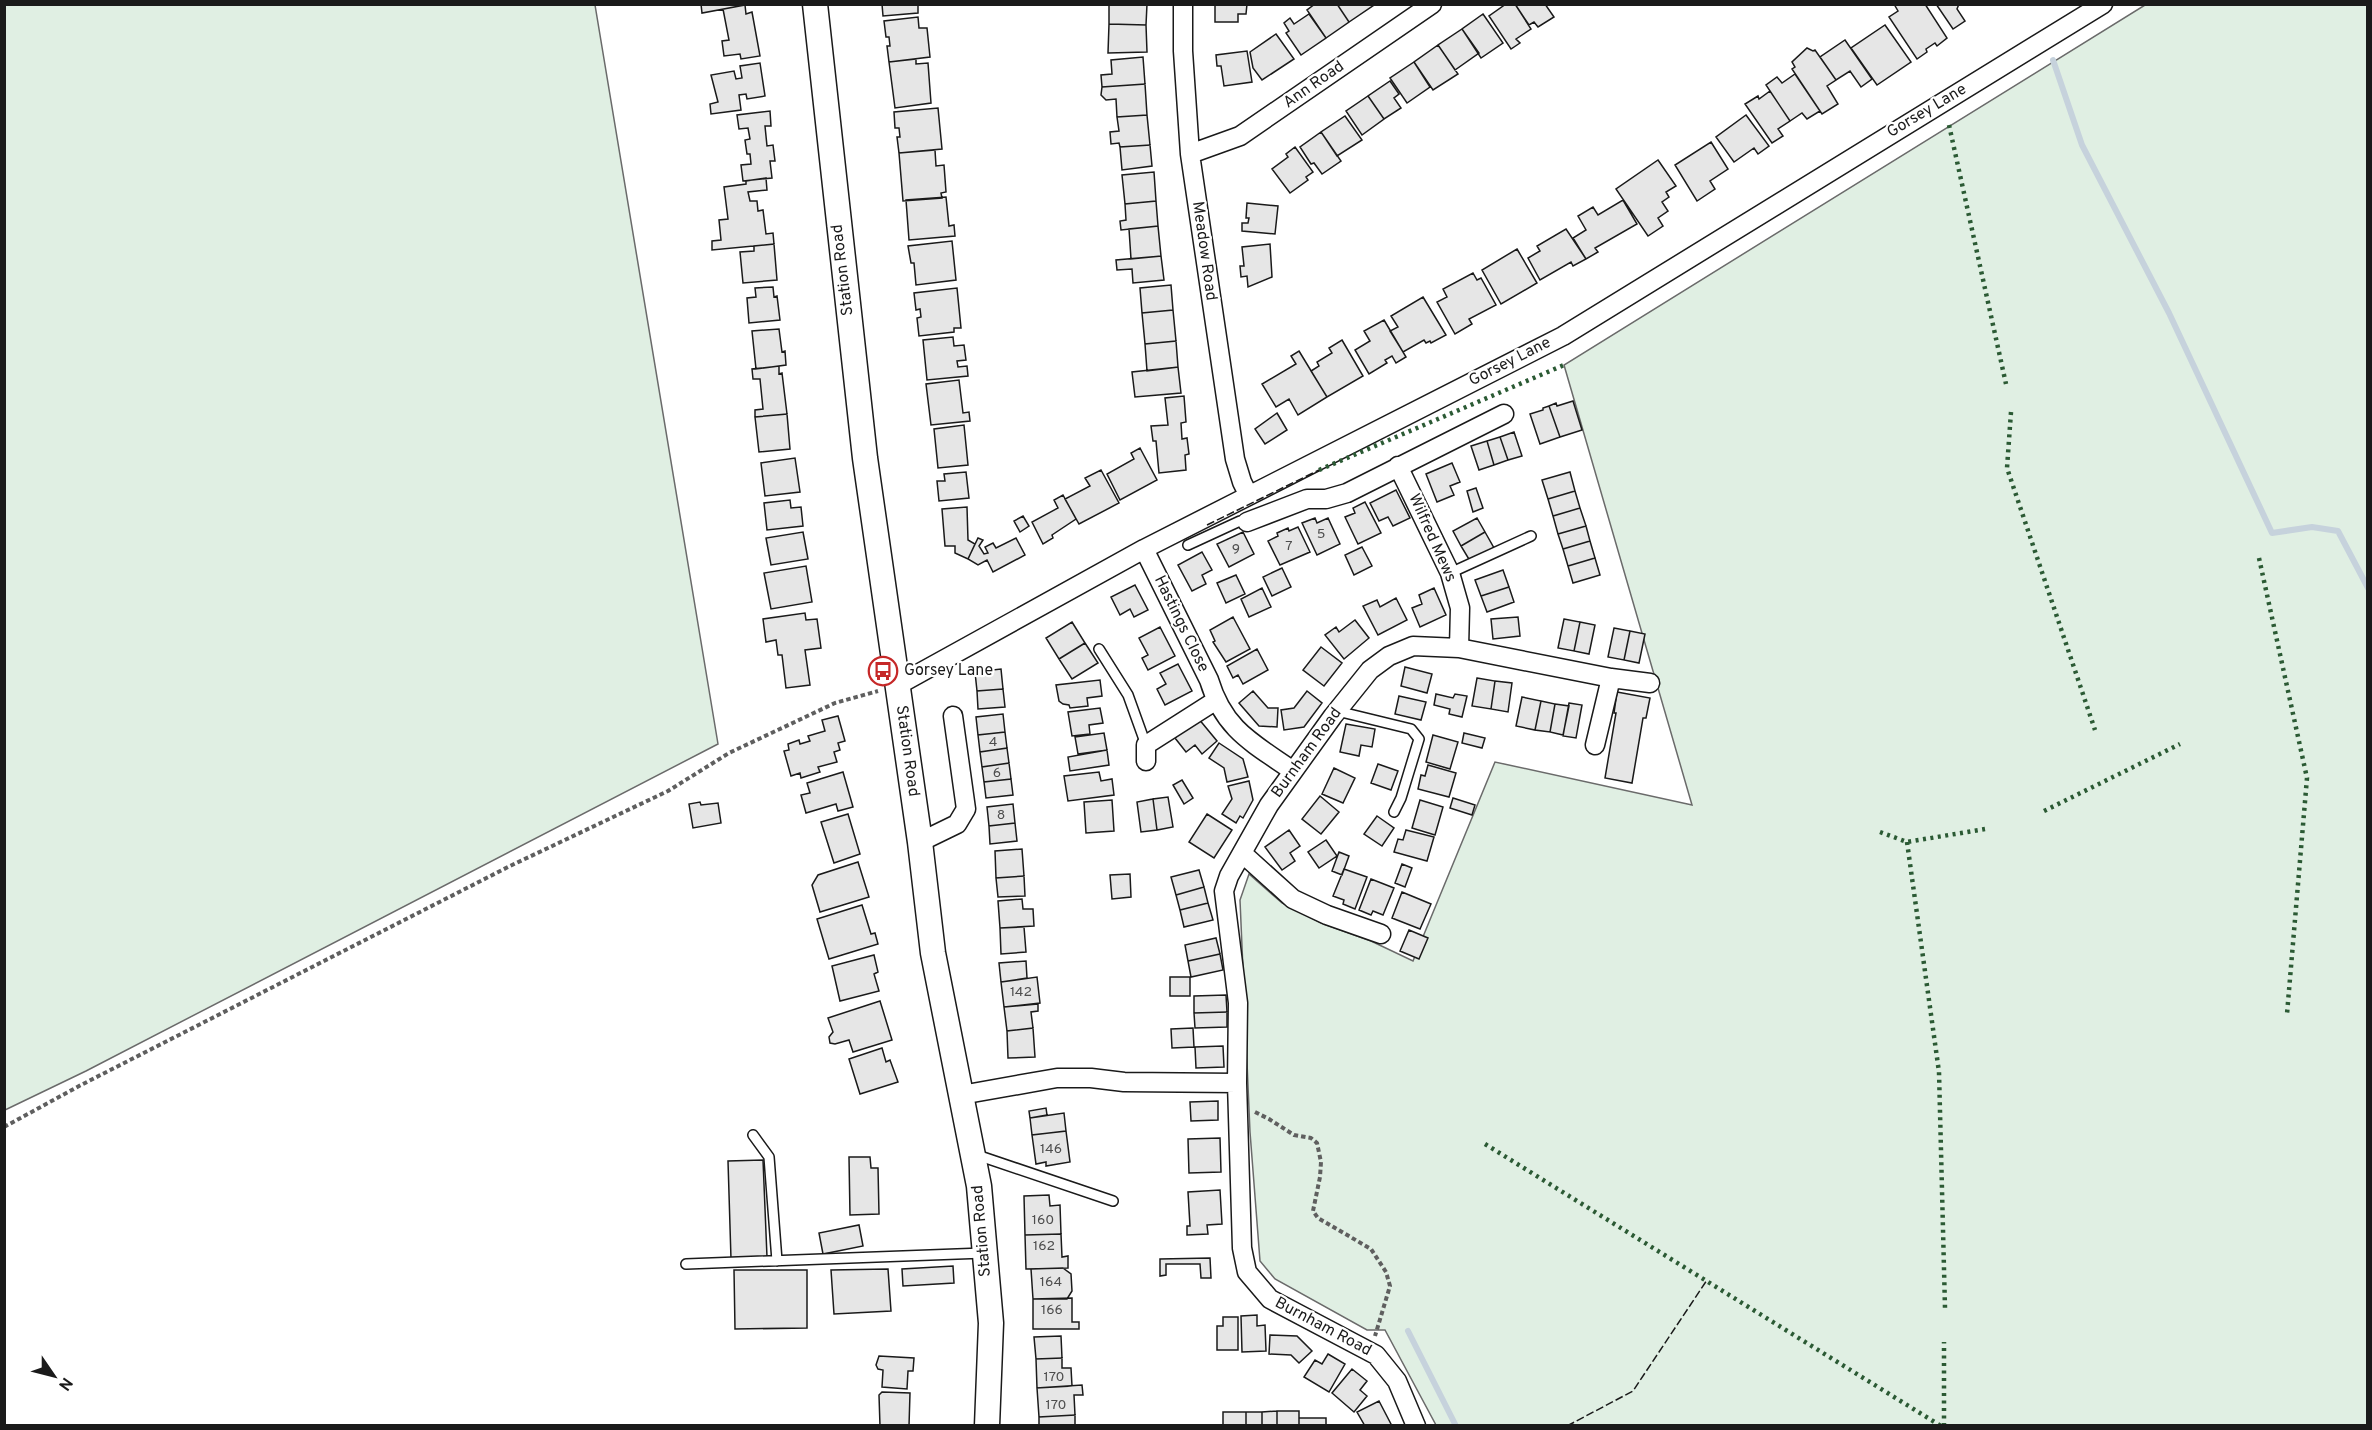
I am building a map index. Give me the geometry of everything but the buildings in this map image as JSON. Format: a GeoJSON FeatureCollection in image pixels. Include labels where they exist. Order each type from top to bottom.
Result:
{"type":"FeatureCollection","features":[{"type":"Feature","properties":{"kind":"street","name":"Station Road"},"geometry":{"type":"LineString","coordinates":[[815,4],[865,458],[920,842],[933,953],[979,1186],[991,1323],[987,1425]]}},
{"type":"Feature","properties":{"kind":"street","name":"Meadow Road"},"geometry":{"type":"LineString","coordinates":[[1183,4],[1183,51],[1190,154],[1235,459],[1248,494]]}},
{"type":"Feature","properties":{"kind":"street","name":"Ann Road"},"geometry":{"type":"LineString","coordinates":[[1190,154],[1240,136],[1432,4]]}},
{"type":"Feature","properties":{"kind":"street","name":"Gorsey Lane"},"geometry":{"type":"LineString","coordinates":[[898,685],[1248,494],[1563,336],[2103,4]]}},
{"type":"Feature","properties":{"kind":"street"},"geometry":{"type":"LineString","coordinates":[[1246,522],[1307,499],[1326,499],[1347,493],[1504,414]]}},
{"type":"Feature","properties":{"kind":"street","name":"Wilfred Mews"},"geometry":{"type":"LineString","coordinates":[[1398,466],[1450,573],[1460,608],[1459,648]]}},
{"type":"Feature","properties":{"kind":"street","name":"Hastings Close"},"geometry":{"type":"LineString","coordinates":[[1144,549],[1209,680],[1215,701],[1229,724],[1293,771]]}},
{"type":"Feature","properties":{"kind":"street","name":"Burnham Road"},"geometry":{"type":"LineString","coordinates":[[1416,1425],[1397,1381],[1376,1355],[1270,1299],[1247,1272],[1242,1248],[1237,1083],[1238,1003],[1224,891],[1269,805],[1337,711],[1370,670],[1389,656],[1413,646],[1459,648],[1611,678],[1650,683]]}},
{"type":"Feature","properties":{"kind":"street"},"geometry":{"type":"LineString","coordinates":[[1595,745],[1611,678]]}},
{"type":"Feature","properties":{"kind":"street"},"geometry":{"type":"LineString","coordinates":[[1146,753],[1215,701]]}},
{"type":"Feature","properties":{"kind":"street"},"geometry":{"type":"LineString","coordinates":[[920,842],[957,824],[966,809],[953,716]]}},
{"type":"Feature","properties":{"kind":"street"},"geometry":{"type":"LineString","coordinates":[[1242,853],[1293,899],[1328,915],[1381,934]]}},
{"type":"Feature","properties":{"kind":"street"},"geometry":{"type":"LineString","coordinates":[[961,1095],[1058,1078],[1091,1078],[1124,1082],[1237,1083]]}},
{"type":"Feature","properties":{"kind":"lane"},"geometry":{"type":"LineString","coordinates":[[1188,545],[1240,521],[1246,522]]}},
{"type":"Feature","properties":{"kind":"lane"},"geometry":{"type":"LineString","coordinates":[[1450,573],[1531,536]]}},
{"type":"Feature","properties":{"kind":"lane"},"geometry":{"type":"LineString","coordinates":[[1099,649],[1128,695],[1146,753]]}},
{"type":"Feature","properties":{"kind":"lane"},"geometry":{"type":"LineString","coordinates":[[1337,711],[1411,729],[1419,739],[1410,772],[1394,812]]}},
{"type":"Feature","properties":{"kind":"lane"},"geometry":{"type":"LineString","coordinates":[[753,1135],[769,1157],[777,1262]]}},
{"type":"Feature","properties":{"kind":"lane"},"geometry":{"type":"LineString","coordinates":[[972,1154],[1113,1201]]}},
{"type":"Feature","properties":{"kind":"lane"},"geometry":{"type":"LineString","coordinates":[[686,1264],[984,1253]]}},
{"type":"Feature","properties":{"kind":"path"},"geometry":{"type":"LineString","coordinates":[[4,1127],[81,1085],[510,866],[668,791],[729,753],[835,703],[898,685]]}},
{"type":"Feature","properties":{"kind":"path"},"geometry":{"type":"LineString","coordinates":[[1238,1114],[1255,1113],[1294,1135],[1311,1138],[1317,1143],[1321,1162],[1313,1212],[1318,1218],[1371,1250],[1386,1272],[1390,1286],[1378,1328],[1367,1350]]}},
{"type":"Feature","properties":{"kind":"green space"},"geometry":{"type":"Polygon","coordinates":[[[5,4],[595,5],[718,744],[86,1071],[5,1110],[5,4]]]}},
{"type":"Feature","properties":{"kind":"green space"},"geometry":{"type":"Polygon","coordinates":[[[2145,5],[2367,5],[2367,1425],[1436,1425],[1385,1330],[1367,1330],[1275,1279],[1260,1261],[1250,1132],[1240,900],[1249,874],[1282,903],[1321,923],[1371,941],[1413,961],[1495,762],[1692,805],[1564,365],[2145,5]]]}},
{"type":"Feature","properties":{"kind":"waterway"},"geometry":{"type":"LineString","coordinates":[[2053,60],[2082,145],[2169,313],[2272,533],[2312,527],[2338,531],[2368,588]]}},
{"type":"Feature","properties":{"kind":"waterway"},"geometry":{"type":"LineString","coordinates":[[1408,1331],[1456,1426]]}},
{"type":"Feature","properties":{"kind":"hedge"},"geometry":{"type":"LineString","coordinates":[[1949,125],[2006,384]]}},
{"type":"Feature","properties":{"kind":"hedge"},"geometry":{"type":"LineString","coordinates":[[1319,470],[1564,365]]}},
{"type":"Feature","properties":{"kind":"hedge"},"geometry":{"type":"LineString","coordinates":[[2011,412],[2007,468],[2095,730]]}},
{"type":"Feature","properties":{"kind":"hedge"},"geometry":{"type":"LineString","coordinates":[[2259,558],[2307,778],[2287,1014]]}},
{"type":"Feature","properties":{"kind":"hedge"},"geometry":{"type":"LineString","coordinates":[[2044,811],[2180,744]]}},
{"type":"Feature","properties":{"kind":"hedge"},"geometry":{"type":"LineString","coordinates":[[1880,832],[1907,842],[1985,829]]}},
{"type":"Feature","properties":{"kind":"hedge"},"geometry":{"type":"LineString","coordinates":[[1907,842],[1939,1072],[1945,1308]]}},
{"type":"Feature","properties":{"kind":"hedge"},"geometry":{"type":"LineString","coordinates":[[1485,1144],[1941,1426]]}},
{"type":"Feature","properties":{"kind":"hedge"},"geometry":{"type":"LineString","coordinates":[[1944,1342],[1944,1426]]}},
{"type":"Feature","properties":{"kind":"fence"},"geometry":{"type":"LineString","coordinates":[[1207,525],[1319,470]]}},
{"type":"Feature","properties":{"kind":"fence"},"geometry":{"type":"LineString","coordinates":[[1567,1426],[1633,1391],[1707,1280]]}},
{"type":"Feature","properties":{"kind":"place","name":"Gorsey Lane"},"geometry":{"type":"Point","coordinates":[883,671]}}]}
